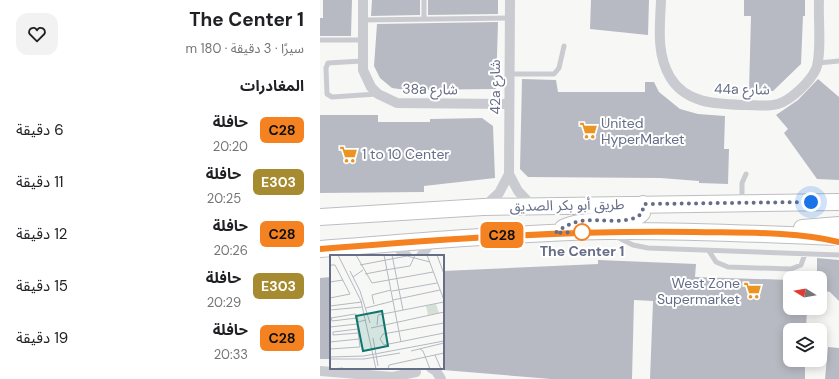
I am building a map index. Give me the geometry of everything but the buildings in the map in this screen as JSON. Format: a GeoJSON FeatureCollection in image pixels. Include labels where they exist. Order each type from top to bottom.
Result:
{"type":"FeatureCollection","features":[{"type":"Feature","properties":{"kind":"main road","name":"طريق أبو بكر الصديق"},"geometry":{"type":"LineString","coordinates":[[320,217],[483,207],[839,202]]}},
{"type":"Feature","properties":{"kind":"main road"},"geometry":{"type":"LineString","coordinates":[[555,233],[568,225],[583,221],[632,220],[642,213],[644,204]]}},
{"type":"Feature","properties":{"kind":"main road"},"geometry":{"type":"LineString","coordinates":[[763,234],[795,229],[839,225]]}},
{"type":"Feature","properties":{"kind":"main road","name":"طريق أبو بكر الصديق"},"geometry":{"type":"LineString","coordinates":[[320,249],[439,240],[607,231],[839,237]]}},
{"type":"Feature","properties":{"kind":"main road"},"geometry":{"type":"LineString","coordinates":[[816,236],[839,242]]}},
{"type":"Feature","properties":{"kind":"street","name":"38a شارع"},"geometry":{"type":"LineString","coordinates":[[363,0],[362,61],[366,79],[378,94],[397,103],[509,104]]}},
{"type":"Feature","properties":{"kind":"street","name":"42a شارع"},"geometry":{"type":"LineString","coordinates":[[483,207],[499,193],[509,174],[510,0]]}},
{"type":"Feature","properties":{"kind":"street","name":"44a شارع"},"geometry":{"type":"LineString","coordinates":[[661,0],[660,53],[664,66],[670,79],[691,97],[703,102],[717,104],[779,104],[793,95],[816,67]]}},
{"type":"Feature","properties":{"kind":"street"},"geometry":{"type":"LineString","coordinates":[[816,67],[818,0]]}},
{"type":"Feature","properties":{"kind":"street","name":"42a شارع"},"geometry":{"type":"LineString","coordinates":[[509,174],[518,191],[532,206]]}},
{"type":"Feature","properties":{"kind":"street"},"geometry":{"type":"LineString","coordinates":[[422,255],[429,245],[439,240]]}},
{"type":"Feature","properties":{"kind":"street"},"geometry":{"type":"LineString","coordinates":[[388,244],[398,248],[406,255]]}},
{"type":"Feature","properties":{"kind":"street"},"geometry":{"type":"LineString","coordinates":[[320,371],[357,376],[397,378],[428,372]]}},
{"type":"Feature","properties":{"kind":"lane"},"geometry":{"type":"LineString","coordinates":[[424,0],[424,19]]}},
{"type":"Feature","properties":{"kind":"lane"},"geometry":{"type":"LineString","coordinates":[[362,20],[510,18]]}},
{"type":"Feature","properties":{"kind":"lane"},"geometry":{"type":"LineString","coordinates":[[320,40],[362,40]]}},
{"type":"Feature","properties":{"kind":"lane"},"geometry":{"type":"LineString","coordinates":[[509,74],[554,74],[559,68],[564,46]]}},
{"type":"Feature","properties":{"kind":"lane"},"geometry":{"type":"LineString","coordinates":[[362,61],[328,64],[326,68],[327,94],[332,96],[378,94]]}},
{"type":"Feature","properties":{"kind":"lane"},"geometry":{"type":"LineString","coordinates":[[816,67],[839,61]]}},
{"type":"Feature","properties":{"kind":"lane"},"geometry":{"type":"LineString","coordinates":[[742,203],[742,184],[746,174]]}},
{"type":"Feature","properties":{"kind":"lane"},"geometry":{"type":"LineString","coordinates":[[607,231],[633,244],[648,248],[839,255]]}},
{"type":"Feature","properties":{"kind":"lane"},"geometry":{"type":"LineString","coordinates":[[709,251],[716,262],[728,267],[791,269],[801,265],[805,254]]}},
{"type":"Feature","properties":{"kind":"bus line","name":"C28"},"geometry":{"type":"LineString","coordinates":[[320,249],[497,235],[607,231],[713,232],[816,236],[839,242]]}},
{"type":"Feature","properties":{"kind":"place","name":"United HyperMarket"},"geometry":{"type":"Point","coordinates":[588,131]}},
{"type":"Feature","properties":{"kind":"place","name":"1 to 10 Center"},"geometry":{"type":"Point","coordinates":[349,154]}},
{"type":"Feature","properties":{"kind":"place","name":"The Center 1"},"geometry":{"type":"Point","coordinates":[582,232]}},
{"type":"Feature","properties":{"kind":"place","name":"West Zone Supermarket"},"geometry":{"type":"Point","coordinates":[753,291]}},
{"type":"Feature","properties":{"kind":"route"},"geometry":{"type":"LineString","coordinates":[[582,232],[555,233],[575,222],[632,220],[642,213],[644,204],[811,202]]}}]}
